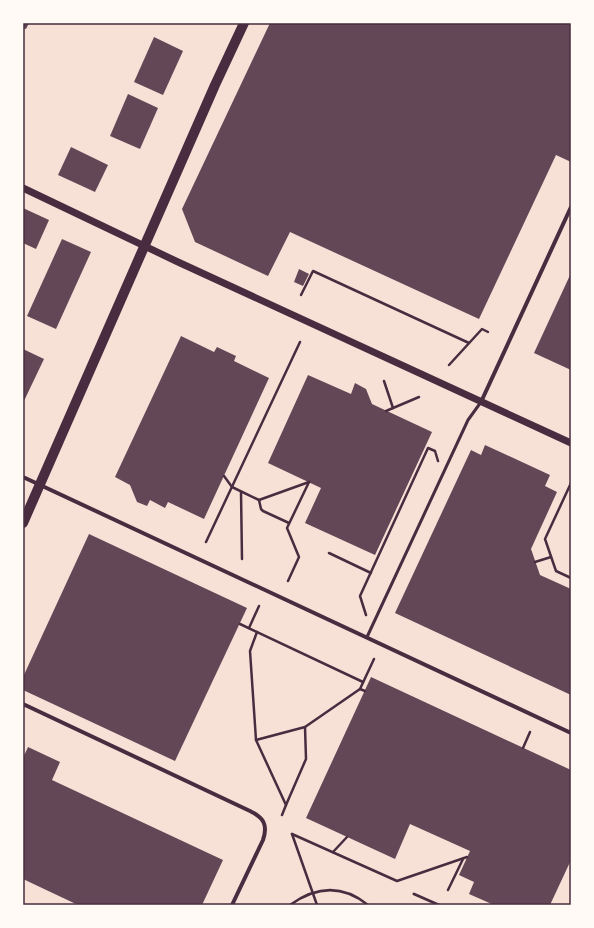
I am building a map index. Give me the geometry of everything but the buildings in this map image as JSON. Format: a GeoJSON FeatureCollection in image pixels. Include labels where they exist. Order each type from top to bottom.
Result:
{"type":"FeatureCollection","features":[{"type":"Feature","properties":{"kind":"main road"},"geometry":{"type":"LineString","coordinates":[[23,523],[144,246],[244,23]]}},
{"type":"Feature","properties":{"kind":"street"},"geometry":{"type":"LineString","coordinates":[[23,188],[144,246],[571,443]]}},
{"type":"Feature","properties":{"kind":"street"},"geometry":{"type":"LineString","coordinates":[[480,402],[571,206]]}},
{"type":"Feature","properties":{"kind":"street"},"geometry":{"type":"LineString","coordinates":[[23,477],[571,733]]}},
{"type":"Feature","properties":{"kind":"street"},"geometry":{"type":"LineString","coordinates":[[23,704],[256,814],[261,818],[265,824],[265,833],[232,905]]}},
{"type":"Feature","properties":{"kind":"lane"},"geometry":{"type":"LineString","coordinates":[[367,637],[468,420],[480,402]]}},
{"type":"Feature","properties":{"kind":"lane"},"geometry":{"type":"LineString","coordinates":[[414,894],[439,905]]}},
{"type":"Feature","properties":{"kind":"path"},"geometry":{"type":"LineString","coordinates":[[301,296],[313,271],[469,343]]}},
{"type":"Feature","properties":{"kind":"path"},"geometry":{"type":"LineString","coordinates":[[449,365],[482,329],[488,332]]}},
{"type":"Feature","properties":{"kind":"path"},"geometry":{"type":"LineString","coordinates":[[206,542],[300,342]]}},
{"type":"Feature","properties":{"kind":"path"},"geometry":{"type":"LineString","coordinates":[[384,381],[393,408]]}},
{"type":"Feature","properties":{"kind":"path"},"geometry":{"type":"LineString","coordinates":[[386,411],[419,397]]}},
{"type":"Feature","properties":{"kind":"path"},"geometry":{"type":"LineString","coordinates":[[366,618],[360,596],[428,448],[435,451],[439,464],[441,463]]}},
{"type":"Feature","properties":{"kind":"path"},"geometry":{"type":"LineString","coordinates":[[224,476],[232,487],[259,500],[309,482],[287,528],[299,557],[288,581]]}},
{"type":"Feature","properties":{"kind":"path"},"geometry":{"type":"LineString","coordinates":[[571,483],[545,539],[556,571],[571,578]]}},
{"type":"Feature","properties":{"kind":"path"},"geometry":{"type":"LineString","coordinates":[[241,492],[242,559]]}},
{"type":"Feature","properties":{"kind":"path"},"geometry":{"type":"LineString","coordinates":[[259,500],[260,509],[289,523]]}},
{"type":"Feature","properties":{"kind":"path"},"geometry":{"type":"LineString","coordinates":[[329,553],[370,572]]}},
{"type":"Feature","properties":{"kind":"path"},"geometry":{"type":"LineString","coordinates":[[535,562],[551,557]]}},
{"type":"Feature","properties":{"kind":"path"},"geometry":{"type":"LineString","coordinates":[[249,628],[260,606]]}},
{"type":"Feature","properties":{"kind":"path"},"geometry":{"type":"LineString","coordinates":[[240,624],[363,682]]}},
{"type":"Feature","properties":{"kind":"path"},"geometry":{"type":"LineString","coordinates":[[257,632],[250,652],[256,740],[286,805]]}},
{"type":"Feature","properties":{"kind":"path"},"geometry":{"type":"LineString","coordinates":[[256,740],[305,728],[360,688],[374,659]]}},
{"type":"Feature","properties":{"kind":"path"},"geometry":{"type":"LineString","coordinates":[[360,688],[365,691]]}},
{"type":"Feature","properties":{"kind":"path"},"geometry":{"type":"LineString","coordinates":[[282,815],[306,758],[305,728]]}},
{"type":"Feature","properties":{"kind":"path"},"geometry":{"type":"LineString","coordinates":[[523,748],[530,732]]}},
{"type":"Feature","properties":{"kind":"path"},"geometry":{"type":"LineString","coordinates":[[317,905],[292,834],[397,881],[467,857]]}},
{"type":"Feature","properties":{"kind":"path"},"geometry":{"type":"LineString","coordinates":[[333,852],[347,837]]}},
{"type":"Feature","properties":{"kind":"path"},"geometry":{"type":"LineString","coordinates":[[448,890],[463,858]]}},
{"type":"Feature","properties":{"kind":"path"},"geometry":{"type":"LineString","coordinates":[[290,905],[312,892],[331,890],[359,899],[368,905]]}}]}
